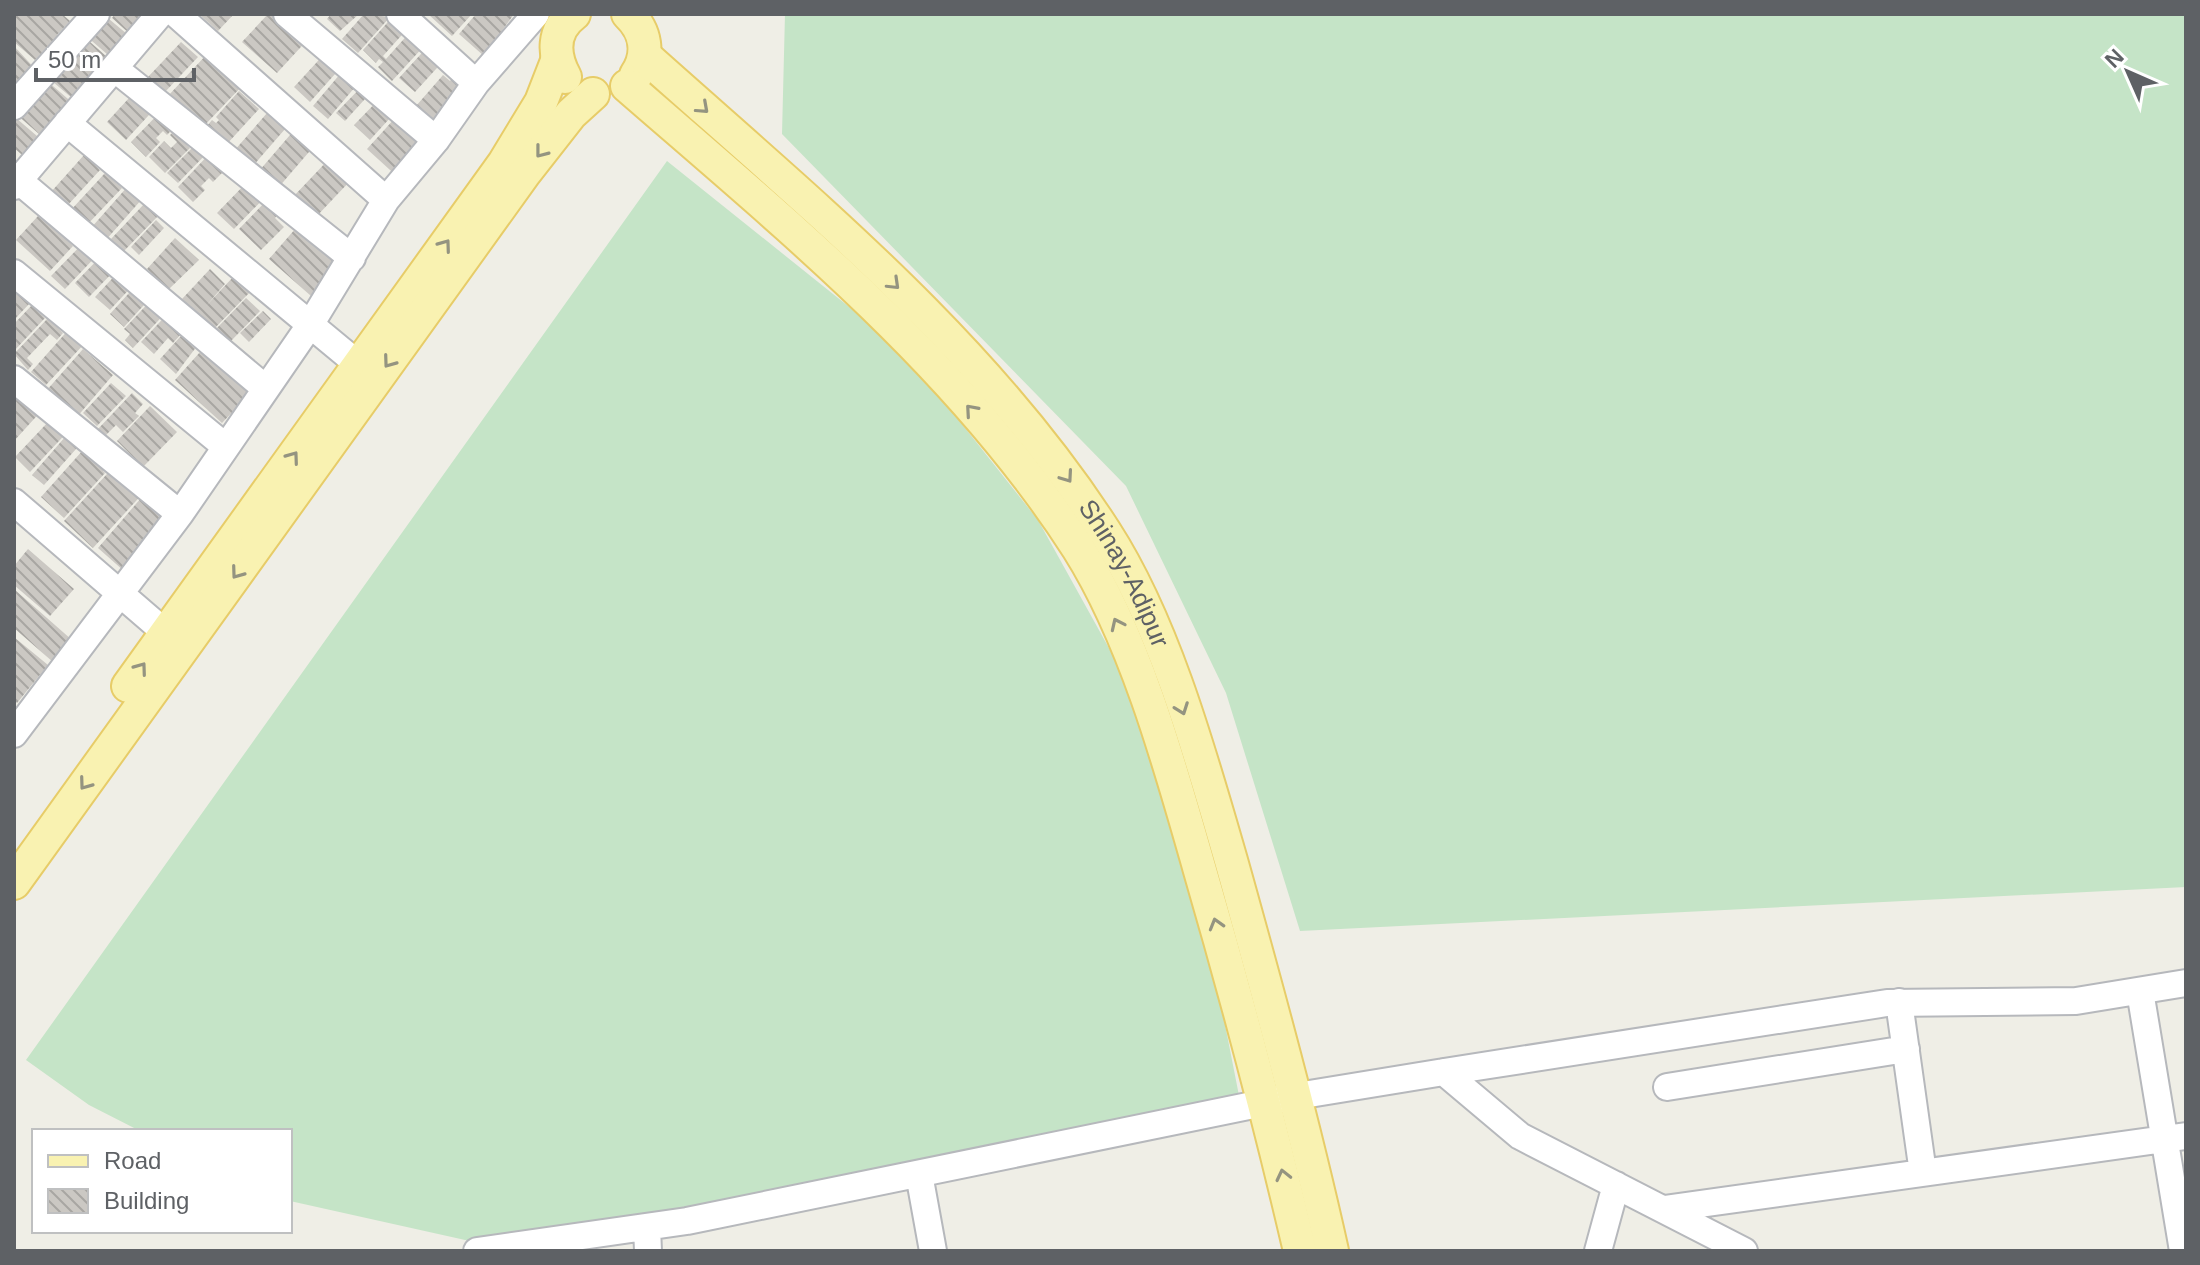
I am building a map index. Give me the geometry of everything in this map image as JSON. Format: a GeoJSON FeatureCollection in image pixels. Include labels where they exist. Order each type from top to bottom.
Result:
{"type":"FeatureCollection","features":[{"type":"Feature","properties":{"kind":"main road"},"geometry":{"type":"LineString","coordinates":[[14,883],[359,365],[504,163],[541,102],[557,61],[560,31],[569,15]]}},
{"type":"Feature","properties":{"kind":"main road"},"geometry":{"type":"LineString","coordinates":[[557,61],[564,76],[577,87],[593,94],[610,93],[627,86],[639,72],[642,30]]}},
{"type":"Feature","properties":{"kind":"main road","name":"Shinay-Adipur"},"geometry":{"type":"LineString","coordinates":[[642,30],[809,203],[967,356],[1044,445],[1106,534],[1149,618],[1206,775],[1297,1096],[1332,1251]]}},
{"type":"Feature","properties":{"kind":"main road","name":"Shinay-Adipur"},"geometry":{"type":"LineString","coordinates":[[627,86],[788,226],[944,378],[1019,465],[1079,550],[1120,631],[1176,785],[1266,1103],[1300,1251]]}},
{"type":"Feature","properties":{"kind":"main road"},"geometry":{"type":"LineString","coordinates":[[14,845],[174,641],[524,174],[571,114],[593,94]]}},
{"type":"Feature","properties":{"kind":"street"},"geometry":{"type":"LineString","coordinates":[[14,106],[96,14]]}},
{"type":"Feature","properties":{"kind":"street"},"geometry":{"type":"LineString","coordinates":[[160,14],[16,183],[265,388]]}},
{"type":"Feature","properties":{"kind":"street"},"geometry":{"type":"LineString","coordinates":[[176,14],[386,200]]}},
{"type":"Feature","properties":{"kind":"street"},"geometry":{"type":"LineString","coordinates":[[287,14],[436,140]]}},
{"type":"Feature","properties":{"kind":"street"},"geometry":{"type":"LineString","coordinates":[[400,14],[476,83]]}},
{"type":"Feature","properties":{"kind":"street"},"geometry":{"type":"LineString","coordinates":[[17,723],[121,594],[180,514],[310,325],[386,200],[436,140],[476,83],[536,14]]}},
{"type":"Feature","properties":{"kind":"street"},"geometry":{"type":"LineString","coordinates":[[114,68],[352,258]]}},
{"type":"Feature","properties":{"kind":"street"},"geometry":{"type":"LineString","coordinates":[[67,123],[359,365]]}},
{"type":"Feature","properties":{"kind":"street"},"geometry":{"type":"LineString","coordinates":[[14,273],[226,447]]}},
{"type":"Feature","properties":{"kind":"street"},"geometry":{"type":"LineString","coordinates":[[14,379],[180,514]]}},
{"type":"Feature","properties":{"kind":"street"},"geometry":{"type":"LineString","coordinates":[[14,502],[174,641]]}},
{"type":"Feature","properties":{"kind":"street"},"geometry":{"type":"LineString","coordinates":[[477,1251],[648,1239],[919,1174],[1297,1096],[1444,1072],[1899,1002],[2076,1001],[2186,983]]}},
{"type":"Feature","properties":{"kind":"street"},"geometry":{"type":"LineString","coordinates":[[2140,991],[2175,1138],[2183,1251]]}},
{"type":"Feature","properties":{"kind":"street"},"geometry":{"type":"LineString","coordinates":[[1899,1002],[1923,1173]]}},
{"type":"Feature","properties":{"kind":"street"},"geometry":{"type":"LineString","coordinates":[[1667,1087],[1906,1049]]}},
{"type":"Feature","properties":{"kind":"street"},"geometry":{"type":"LineString","coordinates":[[1444,1072],[1520,1136],[1744,1251]]}},
{"type":"Feature","properties":{"kind":"street"},"geometry":{"type":"LineString","coordinates":[[1664,1209],[2175,1138]]}},
{"type":"Feature","properties":{"kind":"street"},"geometry":{"type":"LineString","coordinates":[[919,1174],[933,1251]]}},
{"type":"Feature","properties":{"kind":"street"},"geometry":{"type":"LineString","coordinates":[[1598,1251],[1616,1185]]}},
{"type":"Feature","properties":{"kind":"green space"},"geometry":{"type":"Polygon","coordinates":[[[785,14],[2186,14],[2186,887],[1300,931],[1226,693],[1126,486],[782,134],[785,14]]]}},
{"type":"Feature","properties":{"kind":"green space"},"geometry":{"type":"Polygon","coordinates":[[[667,161],[858,314],[946,404],[1038,520],[1125,677],[1193,862],[1244,1121],[515,1251],[292,1201],[292,1129],[136,1129],[89,1105],[26,1060],[667,161]]]}},
{"type":"Feature","properties":{"kind":"building"},"geometry":{"type":"Polygon","coordinates":[[[14,14],[62,14],[70,21],[57,35],[62,39],[52,50],[48,46],[35,60],[14,42],[14,14]]]}},
{"type":"Feature","properties":{"kind":"building"},"geometry":{"type":"Polygon","coordinates":[[[103,14],[133,39],[115,61],[85,35],[103,14]]]}},
{"type":"Feature","properties":{"kind":"building"},"geometry":{"type":"Polygon","coordinates":[[[115,14],[149,14],[131,35],[112,18],[115,14]]]}},
{"type":"Feature","properties":{"kind":"building"},"geometry":{"type":"Polygon","coordinates":[[[199,14],[234,14],[218,31],[199,14]]]}},
{"type":"Feature","properties":{"kind":"building"},"geometry":{"type":"Polygon","coordinates":[[[268,14],[287,14],[311,36],[277,73],[242,42],[268,14]]]}},
{"type":"Feature","properties":{"kind":"building"},"geometry":{"type":"Polygon","coordinates":[[[331,14],[359,14],[340,31],[327,19],[331,14]]]}},
{"type":"Feature","properties":{"kind":"building"},"geometry":{"type":"Polygon","coordinates":[[[364,14],[390,17],[358,53],[342,39],[364,14]]]}},
{"type":"Feature","properties":{"kind":"building"},"geometry":{"type":"Polygon","coordinates":[[[395,14],[409,27],[383,56],[386,59],[411,31],[425,45],[392,81],[378,67],[383,62],[379,59],[376,63],[363,50],[395,14]]]}},
{"type":"Feature","properties":{"kind":"building"},"geometry":{"type":"Polygon","coordinates":[[[428,14],[472,14],[452,36],[428,14]]]}},
{"type":"Feature","properties":{"kind":"building"},"geometry":{"type":"Polygon","coordinates":[[[476,14],[514,14],[484,56],[459,34],[476,14]]]}},
{"type":"Feature","properties":{"kind":"building"},"geometry":{"type":"Polygon","coordinates":[[[81,34],[114,63],[79,104],[46,76],[81,34]]]}},
{"type":"Feature","properties":{"kind":"building"},"geometry":{"type":"Polygon","coordinates":[[[181,42],[198,57],[165,92],[148,77],[181,42]]]}},
{"type":"Feature","properties":{"kind":"building"},"geometry":{"type":"Polygon","coordinates":[[[431,43],[447,57],[415,92],[399,78],[431,43]]]}},
{"type":"Feature","properties":{"kind":"building"},"geometry":{"type":"Polygon","coordinates":[[[14,46],[39,73],[14,89],[14,46]]]}},
{"type":"Feature","properties":{"kind":"building"},"geometry":{"type":"Polygon","coordinates":[[[328,50],[344,64],[310,102],[294,87],[328,50]]]}},
{"type":"Feature","properties":{"kind":"building"},"geometry":{"type":"Polygon","coordinates":[[[208,53],[244,84],[203,127],[168,96],[208,53]]]}},
{"type":"Feature","properties":{"kind":"building"},"geometry":{"type":"Polygon","coordinates":[[[346,67],[361,80],[328,119],[313,106],[346,67]]]}},
{"type":"Feature","properties":{"kind":"building"},"geometry":{"type":"Polygon","coordinates":[[[443,75],[450,81],[455,75],[478,95],[447,132],[416,106],[443,75]]]}},
{"type":"Feature","properties":{"kind":"building"},"geometry":{"type":"Polygon","coordinates":[[[46,80],[75,105],[46,140],[16,114],[46,80]]]}},
{"type":"Feature","properties":{"kind":"building"},"geometry":{"type":"Polygon","coordinates":[[[366,82],[374,89],[345,121],[336,113],[366,82]]]}},
{"type":"Feature","properties":{"kind":"building"},"geometry":{"type":"Polygon","coordinates":[[[140,86],[159,104],[126,140],[107,122],[140,86]]]}},
{"type":"Feature","properties":{"kind":"building"},"geometry":{"type":"Polygon","coordinates":[[[239,91],[259,109],[226,145],[206,127],[212,120],[216,123],[219,120],[216,117],[239,91]]]}},
{"type":"Feature","properties":{"kind":"building"},"geometry":{"type":"Polygon","coordinates":[[[387,91],[390,118],[370,140],[354,125],[387,91]]]}},
{"type":"Feature","properties":{"kind":"building"},"geometry":{"type":"Polygon","coordinates":[[[167,105],[182,119],[167,135],[163,131],[156,138],[160,142],[146,157],[131,142],[167,105]]]}},
{"type":"Feature","properties":{"kind":"building"},"geometry":{"type":"Polygon","coordinates":[[[274,105],[292,121],[252,167],[234,151],[274,105]]]}},
{"type":"Feature","properties":{"kind":"building"},"geometry":{"type":"Polygon","coordinates":[[[405,107],[441,139],[401,180],[367,149],[405,107]]]}},
{"type":"Feature","properties":{"kind":"building"},"geometry":{"type":"Polygon","coordinates":[[[16,118],[44,142],[28,160],[14,148],[16,118]]]}},
{"type":"Feature","properties":{"kind":"building"},"geometry":{"type":"Polygon","coordinates":[[[183,122],[192,138],[187,145],[190,148],[165,173],[149,157],[164,141],[171,148],[177,142],[170,135],[183,122]]]}},
{"type":"Feature","properties":{"kind":"building"},"geometry":{"type":"Polygon","coordinates":[[[296,128],[315,145],[278,188],[259,171],[296,128]]]}},
{"type":"Feature","properties":{"kind":"building"},"geometry":{"type":"Polygon","coordinates":[[[199,141],[209,151],[178,183],[167,173],[199,141]]]}},
{"type":"Feature","properties":{"kind":"building"},"geometry":{"type":"Polygon","coordinates":[[[213,150],[229,166],[213,182],[209,178],[201,186],[205,190],[193,202],[178,187],[213,150]]]}},
{"type":"Feature","properties":{"kind":"building"},"geometry":{"type":"Polygon","coordinates":[[[84,155],[100,170],[67,206],[51,192],[84,155]]]}},
{"type":"Feature","properties":{"kind":"building"},"geometry":{"type":"Polygon","coordinates":[[[329,159],[351,180],[315,218],[293,197],[329,159]]]}},
{"type":"Feature","properties":{"kind":"building"},"geometry":{"type":"Polygon","coordinates":[[[105,173],[122,188],[86,226],[70,211],[105,173]]]}},
{"type":"Feature","properties":{"kind":"building"},"geometry":{"type":"Polygon","coordinates":[[[251,178],[268,194],[234,229],[217,213],[251,178]]]}},
{"type":"Feature","properties":{"kind":"building"},"geometry":{"type":"Polygon","coordinates":[[[128,186],[142,199],[105,241],[91,228],[128,186]]]}},
{"type":"Feature","properties":{"kind":"building"},"geometry":{"type":"Polygon","coordinates":[[[268,199],[278,214],[275,218],[284,227],[261,250],[239,229],[268,199]]]}},
{"type":"Feature","properties":{"kind":"building"},"geometry":{"type":"Polygon","coordinates":[[[145,203],[159,215],[124,251],[111,239],[145,203]]]}},
{"type":"Feature","properties":{"kind":"building"},"geometry":{"type":"Polygon","coordinates":[[[49,204],[75,234],[68,241],[73,246],[50,271],[16,240],[49,204]]]}},
{"type":"Feature","properties":{"kind":"building"},"geometry":{"type":"Polygon","coordinates":[[[156,220],[164,228],[139,255],[131,247],[156,220]]]}},
{"type":"Feature","properties":{"kind":"building"},"geometry":{"type":"Polygon","coordinates":[[[303,220],[354,264],[319,303],[269,259],[303,220]]]}},
{"type":"Feature","properties":{"kind":"building"},"geometry":{"type":"Polygon","coordinates":[[[89,237],[102,250],[65,289],[51,276],[89,237]]]}},
{"type":"Feature","properties":{"kind":"building"},"geometry":{"type":"Polygon","coordinates":[[[175,238],[199,260],[169,289],[147,269],[175,238]]]}},
{"type":"Feature","properties":{"kind":"building"},"geometry":{"type":"Polygon","coordinates":[[[103,254],[117,268],[89,297],[75,283],[103,254]]]}},
{"type":"Feature","properties":{"kind":"building"},"geometry":{"type":"Polygon","coordinates":[[[121,269],[136,282],[110,310],[95,297],[121,269]]]}},
{"type":"Feature","properties":{"kind":"building"},"geometry":{"type":"Polygon","coordinates":[[[210,269],[225,284],[206,306],[234,276],[251,291],[213,330],[182,299],[210,269]]]}},
{"type":"Feature","properties":{"kind":"building"},"geometry":{"type":"Polygon","coordinates":[[[139,282],[153,295],[124,327],[110,314],[139,282]]]}},
{"type":"Feature","properties":{"kind":"building"},"geometry":{"type":"Polygon","coordinates":[[[14,288],[30,303],[14,320],[14,288]]]}},
{"type":"Feature","properties":{"kind":"building"},"geometry":{"type":"Polygon","coordinates":[[[155,296],[169,309],[133,348],[125,340],[130,334],[124,329],[155,296]]]}},
{"type":"Feature","properties":{"kind":"building"},"geometry":{"type":"Polygon","coordinates":[[[246,298],[260,311],[230,342],[216,329],[246,298]]]}},
{"type":"Feature","properties":{"kind":"building"},"geometry":{"type":"Polygon","coordinates":[[[32,305],[45,318],[14,351],[14,324],[32,305]]]}},
{"type":"Feature","properties":{"kind":"building"},"geometry":{"type":"Polygon","coordinates":[[[174,307],[191,323],[173,343],[168,338],[154,354],[141,342],[174,307]]]}},
{"type":"Feature","properties":{"kind":"building"},"geometry":{"type":"Polygon","coordinates":[[[263,311],[271,319],[249,342],[240,333],[263,311]]]}},
{"type":"Feature","properties":{"kind":"building"},"geometry":{"type":"Polygon","coordinates":[[[48,318],[63,333],[57,340],[50,334],[27,358],[33,364],[28,370],[14,354],[48,318]]]}},
{"type":"Feature","properties":{"kind":"building"},"geometry":{"type":"Polygon","coordinates":[[[190,326],[200,342],[176,374],[160,359],[190,326]]]}},
{"type":"Feature","properties":{"kind":"building"},"geometry":{"type":"Polygon","coordinates":[[[70,328],[85,343],[46,385],[31,372],[70,328]]]}},
{"type":"Feature","properties":{"kind":"building"},"geometry":{"type":"Polygon","coordinates":[[[209,342],[257,386],[222,423],[175,380],[209,342]]]}},
{"type":"Feature","properties":{"kind":"building"},"geometry":{"type":"Polygon","coordinates":[[[83,349],[113,375],[76,418],[46,391],[83,349]]]}},
{"type":"Feature","properties":{"kind":"building"},"geometry":{"type":"Polygon","coordinates":[[[111,383],[126,396],[97,426],[83,413],[111,383]]]}},
{"type":"Feature","properties":{"kind":"building"},"geometry":{"type":"Polygon","coordinates":[[[14,392],[44,408],[14,441],[14,392]]]}},
{"type":"Feature","properties":{"kind":"building"},"geometry":{"type":"Polygon","coordinates":[[[132,393],[143,404],[135,413],[139,416],[123,432],[116,425],[105,436],[98,429],[132,393]]]}},
{"type":"Feature","properties":{"kind":"building"},"geometry":{"type":"Polygon","coordinates":[[[150,406],[177,432],[143,467],[117,441],[150,406]]]}},
{"type":"Feature","properties":{"kind":"building"},"geometry":{"type":"Polygon","coordinates":[[[48,422],[73,426],[30,472],[15,457],[48,422]]]}},
{"type":"Feature","properties":{"kind":"building"},"geometry":{"type":"Polygon","coordinates":[[[72,429],[84,440],[44,485],[32,475],[72,429]]]}},
{"type":"Feature","properties":{"kind":"building"},"geometry":{"type":"Polygon","coordinates":[[[92,440],[109,463],[103,471],[105,473],[64,518],[41,497],[92,440]]]}},
{"type":"Feature","properties":{"kind":"building"},"geometry":{"type":"Polygon","coordinates":[[[117,463],[146,490],[93,548],[64,521],[117,463]]]}},
{"type":"Feature","properties":{"kind":"building"},"geometry":{"type":"Polygon","coordinates":[[[148,490],[181,519],[133,579],[98,548],[148,490]]]}},
{"type":"Feature","properties":{"kind":"building"},"geometry":{"type":"Polygon","coordinates":[[[28,549],[74,589],[50,616],[14,585],[14,566],[28,549]]]}},
{"type":"Feature","properties":{"kind":"building"},"geometry":{"type":"Polygon","coordinates":[[[14,589],[72,640],[53,662],[14,628],[14,589]]]}},
{"type":"Feature","properties":{"kind":"building"},"geometry":{"type":"Polygon","coordinates":[[[14,637],[48,665],[17,703],[14,701],[14,637]]]}}]}
